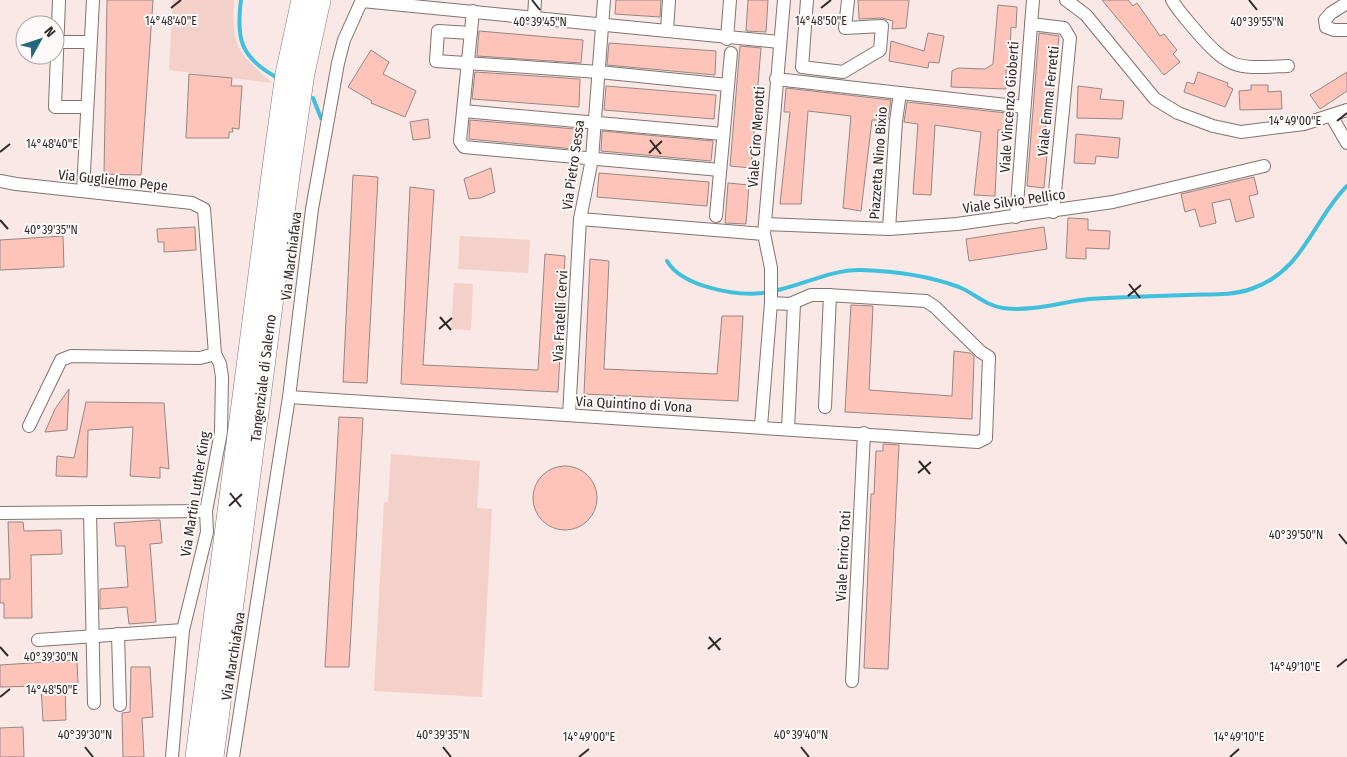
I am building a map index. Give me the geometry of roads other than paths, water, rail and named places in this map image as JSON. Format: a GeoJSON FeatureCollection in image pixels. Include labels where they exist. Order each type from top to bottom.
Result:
{"type":"FeatureCollection","features":[{"type":"Feature","properties":{"kind":"highway","name":"Tangenziale di Salerno"},"geometry":{"type":"LineString","coordinates":[[196,757],[286,74],[302,0]]}},
{"type":"Feature","properties":{"kind":"highway","name":"Tangenziale di Salerno"},"geometry":{"type":"LineString","coordinates":[[213,757],[289,175],[304,73],[320,0]]}},
{"type":"Feature","properties":{"kind":"street"},"geometry":{"type":"LineString","coordinates":[[58,15],[59,0]]}},
{"type":"Feature","properties":{"kind":"street"},"geometry":{"type":"LineString","coordinates":[[83,192],[92,0]]}},
{"type":"Feature","properties":{"kind":"street"},"geometry":{"type":"LineString","coordinates":[[362,0],[603,23],[727,39],[779,42]]}},
{"type":"Feature","properties":{"kind":"street","name":"Via Marchiafava"},"geometry":{"type":"LineString","coordinates":[[233,757],[289,397],[312,209],[336,72],[344,40],[362,0]]}},
{"type":"Feature","properties":{"kind":"street"},"geometry":{"type":"LineString","coordinates":[[534,17],[535,0]]}},
{"type":"Feature","properties":{"kind":"street","name":"Via Pietro Sessa"},"geometry":{"type":"LineString","coordinates":[[604,0],[592,158],[580,219],[764,229]]}},
{"type":"Feature","properties":{"kind":"street"},"geometry":{"type":"LineString","coordinates":[[667,30],[669,0]]}},
{"type":"Feature","properties":{"kind":"street"},"geometry":{"type":"LineString","coordinates":[[727,39],[730,0]]}},
{"type":"Feature","properties":{"kind":"street","name":"Viale Ciro Menotti"},"geometry":{"type":"LineString","coordinates":[[761,426],[771,303],[771,268],[764,229],[784,0]]}},
{"type":"Feature","properties":{"kind":"street"},"geometry":{"type":"LineString","coordinates":[[807,0],[802,67],[843,72],[880,50],[882,26],[846,28],[848,0]]}},
{"type":"Feature","properties":{"kind":"street","name":"Viale Vincenzo Gioberti"},"geometry":{"type":"LineString","coordinates":[[1016,217],[1033,0]]}},
{"type":"Feature","properties":{"kind":"street"},"geometry":{"type":"LineString","coordinates":[[1066,0],[1086,14],[1155,99],[1178,113],[1214,126],[1241,132],[1304,124],[1332,117],[1347,110]]}},
{"type":"Feature","properties":{"kind":"street"},"geometry":{"type":"LineString","coordinates":[[1172,0],[1222,59],[1244,67],[1288,66]]}},
{"type":"Feature","properties":{"kind":"street"},"geometry":{"type":"LineString","coordinates":[[1347,3],[1331,13],[1325,20],[1326,27],[1334,30],[1347,30]]}},
{"type":"Feature","properties":{"kind":"street"},"geometry":{"type":"LineString","coordinates":[[473,11],[460,141],[464,147],[720,170]]}},
{"type":"Feature","properties":{"kind":"street","name":"Viale Emma Ferretti"},"geometry":{"type":"LineString","coordinates":[[1031,24],[1064,28],[1070,38],[1052,212]]}},
{"type":"Feature","properties":{"kind":"street"},"geometry":{"type":"LineString","coordinates":[[471,33],[438,31],[436,62],[599,72],[728,85]]}},
{"type":"Feature","properties":{"kind":"street"},"geometry":{"type":"LineString","coordinates":[[65,42],[90,42]]}},
{"type":"Feature","properties":{"kind":"street"},"geometry":{"type":"LineString","coordinates":[[716,216],[731,53]]}},
{"type":"Feature","properties":{"kind":"street"},"geometry":{"type":"LineString","coordinates":[[56,65],[55,107],[87,107]]}},
{"type":"Feature","properties":{"kind":"street"},"geometry":{"type":"LineString","coordinates":[[776,79],[900,97],[1024,107]]}},
{"type":"Feature","properties":{"kind":"street","name":"Piazzetta Nino Bixio"},"geometry":{"type":"LineString","coordinates":[[889,229],[900,97]]}},
{"type":"Feature","properties":{"kind":"street"},"geometry":{"type":"LineString","coordinates":[[463,111],[595,121],[723,134]]}},
{"type":"Feature","properties":{"kind":"street"},"geometry":{"type":"LineString","coordinates":[[1332,117],[1347,143]]}},
{"type":"Feature","properties":{"kind":"street","name":"Viale Silvio Pellico"},"geometry":{"type":"LineString","coordinates":[[764,229],[889,229],[1016,217],[1113,202],[1264,166]]}},
{"type":"Feature","properties":{"kind":"street","name":"Via Guglielmo Pepe"},"geometry":{"type":"LineString","coordinates":[[0,181],[198,204],[204,209],[207,226]]}},
{"type":"Feature","properties":{"kind":"street","name":"Via Fratelli Cervi"},"geometry":{"type":"LineString","coordinates":[[569,416],[580,219]]}},
{"type":"Feature","properties":{"kind":"street","name":"Via Martin Luther King"},"geometry":{"type":"LineString","coordinates":[[172,757],[183,630],[207,532],[206,511],[220,432],[222,377],[220,364],[215,354],[207,226]]}},
{"type":"Feature","properties":{"kind":"street"},"geometry":{"type":"LineString","coordinates":[[771,303],[794,304],[810,295],[830,295],[825,407]]}},
{"type":"Feature","properties":{"kind":"street","name":"Via Quintino di Vona"},"geometry":{"type":"LineString","coordinates":[[289,397],[569,416],[761,426],[978,442],[986,438],[990,360],[949,319],[926,301],[830,295]]}},
{"type":"Feature","properties":{"kind":"street"},"geometry":{"type":"LineString","coordinates":[[788,429],[794,304]]}},
{"type":"Feature","properties":{"kind":"street"},"geometry":{"type":"LineString","coordinates":[[29,426],[61,360],[71,356],[200,358],[215,354]]}},
{"type":"Feature","properties":{"kind":"street","name":"Viale Enrico Toti"},"geometry":{"type":"LineString","coordinates":[[852,681],[864,433]]}},
{"type":"Feature","properties":{"kind":"street"},"geometry":{"type":"LineString","coordinates":[[0,513],[206,511]]}},
{"type":"Feature","properties":{"kind":"street"},"geometry":{"type":"LineString","coordinates":[[90,512],[94,703]]}},
{"type":"Feature","properties":{"kind":"street"},"geometry":{"type":"LineString","coordinates":[[38,640],[183,630]]}},
{"type":"Feature","properties":{"kind":"street"},"geometry":{"type":"LineString","coordinates":[[118,634],[120,704]]}},
{"type":"Feature","properties":{"kind":"waterway"},"geometry":{"type":"LineString","coordinates":[[241,0],[239,25],[243,45],[255,62],[276,77]]}},
{"type":"Feature","properties":{"kind":"waterway"},"geometry":{"type":"LineString","coordinates":[[313,98],[321,118]]}},
{"type":"Feature","properties":{"kind":"waterway"},"geometry":{"type":"LineString","coordinates":[[667,261],[674,270],[697,283],[710,288],[752,294],[776,291],[837,273],[862,270],[899,273],[936,280],[959,287],[991,305],[1014,309],[1036,308],[1089,299],[1228,294],[1251,289],[1269,281],[1283,270],[1306,244],[1325,214],[1347,186]]}}]}
